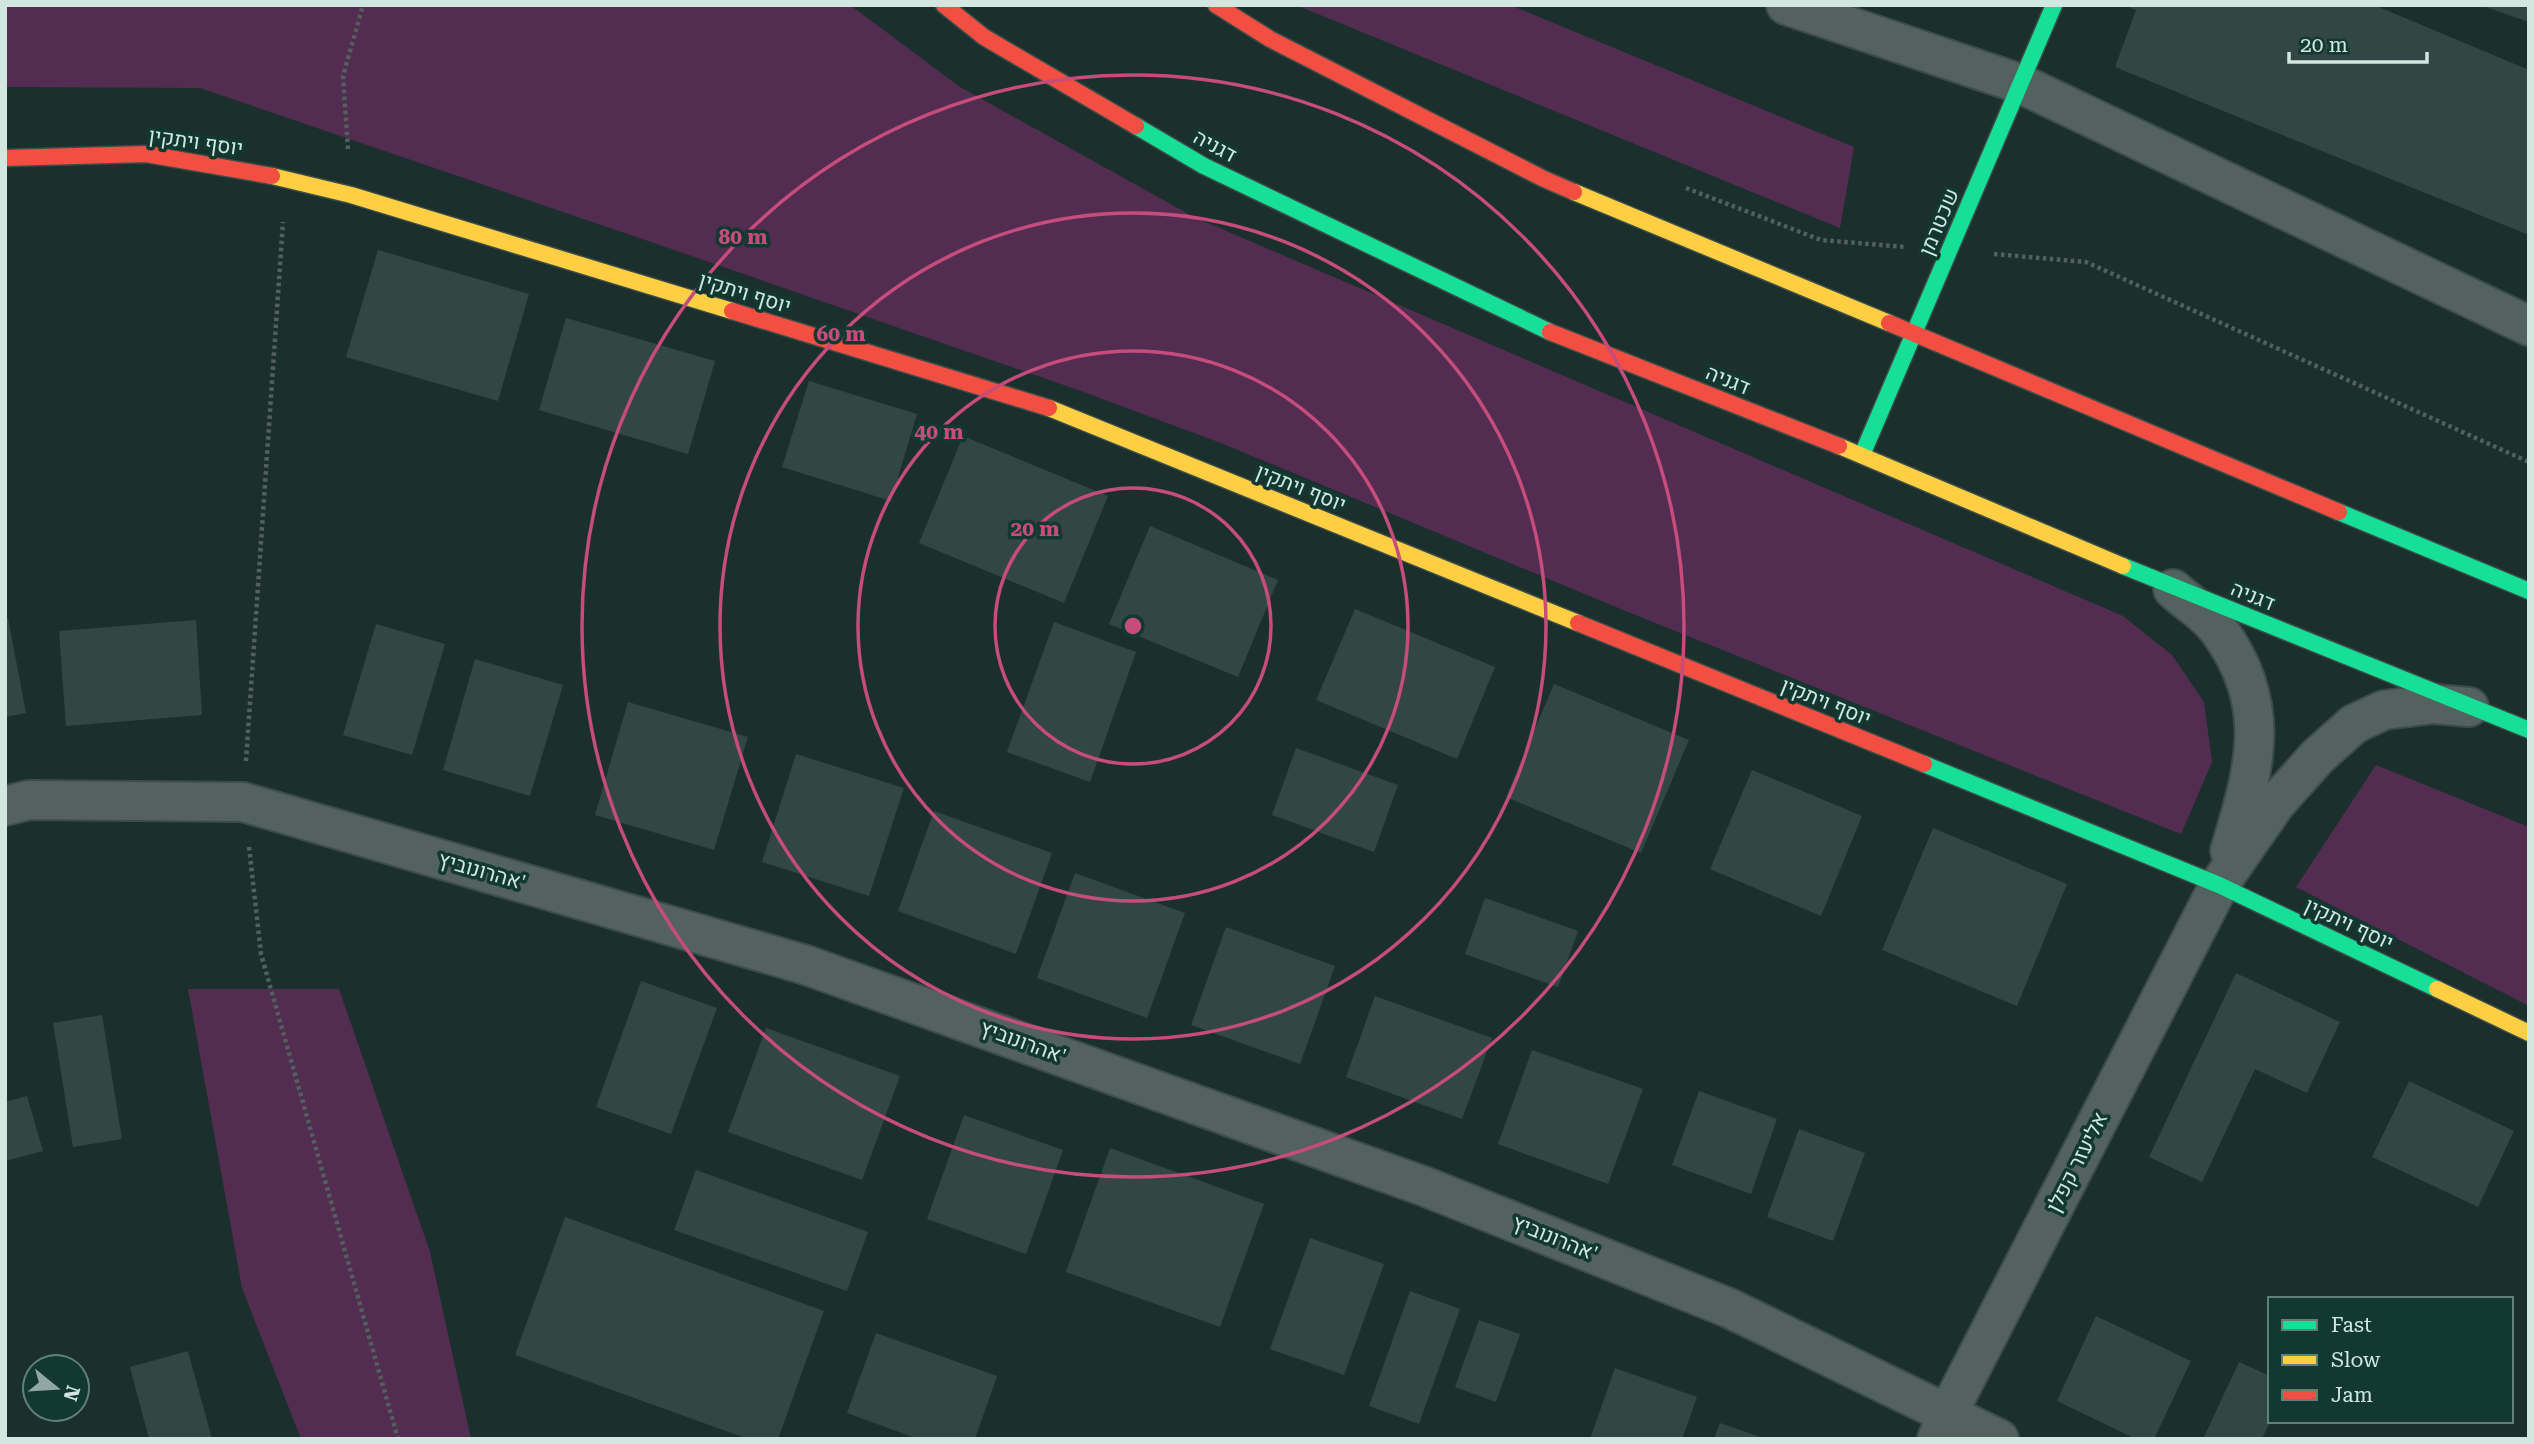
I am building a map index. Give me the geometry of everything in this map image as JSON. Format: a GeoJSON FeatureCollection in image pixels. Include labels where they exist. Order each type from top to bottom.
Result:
{"type":"FeatureCollection","features":[{"type":"Feature","properties":{"kind":"main road","name":"דגניה"},"geometry":{"type":"LineString","coordinates":[[944,5],[984,37],[1204,166],[1559,335],[1862,455],[2166,583],[2529,730]]}},
{"type":"Feature","properties":{"kind":"main road"},"geometry":{"type":"LineString","coordinates":[[1216,5],[1270,39],[1544,179],[2529,591]]}},
{"type":"Feature","properties":{"kind":"main road","name":"שכטרמן"},"geometry":{"type":"LineString","coordinates":[[1862,455],[2054,5]]}},
{"type":"Feature","properties":{"kind":"main road","name":"יוסף ויתקין"},"geometry":{"type":"LineString","coordinates":[[5,158],[146,154],[286,178],[351,195],[1052,409],[2219,886],[2529,1032]]}},
{"type":"Feature","properties":{"kind":"street"},"geometry":{"type":"LineString","coordinates":[[1786,5],[2021,84],[2529,326]]}},
{"type":"Feature","properties":{"kind":"street","name":"אליעזר קפלן"},"geometry":{"type":"LineString","coordinates":[[2166,583],[2217,627],[2239,665],[2254,705],[2255,751],[2244,806],[2219,886]]}},
{"type":"Feature","properties":{"kind":"street","name":"אליעזר קפלן"},"geometry":{"type":"LineString","coordinates":[[1942,1426],[2219,886],[2276,803],[2317,757],[2354,724],[2384,710],[2434,704],[2474,708]]}},
{"type":"Feature","properties":{"kind":"street","name":"אהרונוביץ'"},"geometry":{"type":"LineString","coordinates":[[5,806],[29,800],[243,802],[806,965],[1426,1187],[1729,1308],[1942,1426],[1999,1439]]}},
{"type":"Feature","properties":{"kind":"path"},"geometry":{"type":"LineString","coordinates":[[351,195],[344,76],[363,5]]}},
{"type":"Feature","properties":{"kind":"path"},"geometry":{"type":"LineString","coordinates":[[1680,186],[1821,240],[2086,262],[2529,462]]}},
{"type":"Feature","properties":{"kind":"shaded area"},"geometry":{"type":"Polygon","coordinates":[[[5,5],[850,5],[960,87],[1194,217],[2123,616],[2172,655],[2204,702],[2212,762],[2181,834],[1628,612],[1221,443],[1081,391],[657,244],[200,88],[5,87],[5,5]]]}},
{"type":"Feature","properties":{"kind":"shaded area"},"geometry":{"type":"Polygon","coordinates":[[[1296,5],[1510,5],[1854,147],[1840,228],[1296,5]]]}},
{"type":"Feature","properties":{"kind":"shaded area"},"geometry":{"type":"Polygon","coordinates":[[[2376,765],[2529,827],[2529,1006],[2296,887],[2376,765]]]}},
{"type":"Feature","properties":{"kind":"shaded area"},"geometry":{"type":"Polygon","coordinates":[[[188,989],[339,989],[430,1252],[471,1439],[301,1439],[242,1288],[188,989]]]}},
{"type":"Feature","properties":{"kind":"building"},"geometry":{"type":"Polygon","coordinates":[[[2123,5],[2374,5],[2529,70],[2529,235],[2115,67],[2136,10],[2123,5]]]}},
{"type":"Feature","properties":{"kind":"building"},"geometry":{"type":"Polygon","coordinates":[[[2529,5],[2529,22],[2483,6],[2529,5]]]}},
{"type":"Feature","properties":{"kind":"building"},"geometry":{"type":"Polygon","coordinates":[[[378,250],[529,294],[498,401],[346,357],[378,250]]]}},
{"type":"Feature","properties":{"kind":"building"},"geometry":{"type":"Polygon","coordinates":[[[566,318],[715,361],[688,454],[539,410],[566,318]]]}},
{"type":"Feature","properties":{"kind":"building"},"geometry":{"type":"Polygon","coordinates":[[[809,381],[917,414],[891,501],[782,467],[809,381]]]}},
{"type":"Feature","properties":{"kind":"building"},"geometry":{"type":"Polygon","coordinates":[[[963,436],[1108,496],[1064,603],[919,543],[963,436]]]}},
{"type":"Feature","properties":{"kind":"building"},"geometry":{"type":"Polygon","coordinates":[[[1150,526],[1278,580],[1238,677],[1109,624],[1150,526]]]}},
{"type":"Feature","properties":{"kind":"building"},"geometry":{"type":"Polygon","coordinates":[[[1355,609],[1495,667],[1457,759],[1316,700],[1355,609]]]}},
{"type":"Feature","properties":{"kind":"building"},"geometry":{"type":"Polygon","coordinates":[[[8,618],[26,713],[5,717],[5,619],[8,618]]]}},
{"type":"Feature","properties":{"kind":"building"},"geometry":{"type":"Polygon","coordinates":[[[196,620],[202,715],[66,726],[59,631],[196,620]]]}},
{"type":"Feature","properties":{"kind":"building"},"geometry":{"type":"Polygon","coordinates":[[[1054,622],[1136,652],[1090,782],[1007,752],[1054,622]]]}},
{"type":"Feature","properties":{"kind":"building"},"geometry":{"type":"Polygon","coordinates":[[[376,624],[445,644],[412,755],[343,735],[376,624]]]}},
{"type":"Feature","properties":{"kind":"building"},"geometry":{"type":"Polygon","coordinates":[[[475,659],[563,685],[530,796],[443,770],[475,659]]]}},
{"type":"Feature","properties":{"kind":"building"},"geometry":{"type":"Polygon","coordinates":[[[1554,684],[1689,740],[1641,853],[1506,797],[1554,684]]]}},
{"type":"Feature","properties":{"kind":"building"},"geometry":{"type":"Polygon","coordinates":[[[628,702],[748,737],[714,850],[595,815],[628,702]]]}},
{"type":"Feature","properties":{"kind":"building"},"geometry":{"type":"Polygon","coordinates":[[[1296,748],[1398,785],[1374,852],[1272,815],[1296,748]]]}},
{"type":"Feature","properties":{"kind":"building"},"geometry":{"type":"Polygon","coordinates":[[[796,754],[904,788],[869,896],[762,862],[796,754]]]}},
{"type":"Feature","properties":{"kind":"building"},"geometry":{"type":"Polygon","coordinates":[[[1752,770],[1862,816],[1821,916],[1710,869],[1752,770]]]}},
{"type":"Feature","properties":{"kind":"building"},"geometry":{"type":"Polygon","coordinates":[[[934,811],[1052,853],[1016,954],[898,911],[934,811]]]}},
{"type":"Feature","properties":{"kind":"building"},"geometry":{"type":"Polygon","coordinates":[[[1933,828],[2067,884],[2017,1006],[1882,950],[1933,828]]]}},
{"type":"Feature","properties":{"kind":"building"},"geometry":{"type":"Polygon","coordinates":[[[1075,873],[1185,913],[1147,1018],[1037,978],[1075,873]]]}},
{"type":"Feature","properties":{"kind":"building"},"geometry":{"type":"Polygon","coordinates":[[[1485,898],[1578,931],[1558,987],[1465,954],[1485,898]]]}},
{"type":"Feature","properties":{"kind":"building"},"geometry":{"type":"Polygon","coordinates":[[[1226,927],[1335,966],[1300,1064],[1191,1025],[1226,927]]]}},
{"type":"Feature","properties":{"kind":"building"},"geometry":{"type":"Polygon","coordinates":[[[2236,973],[2340,1022],[2307,1093],[2255,1069],[2202,1182],[2149,1157],[2236,973]]]}},
{"type":"Feature","properties":{"kind":"building"},"geometry":{"type":"Polygon","coordinates":[[[641,981],[717,1008],[671,1134],[596,1107],[641,981]]]}},
{"type":"Feature","properties":{"kind":"building"},"geometry":{"type":"Polygon","coordinates":[[[1375,996],[1492,1038],[1462,1119],[1346,1077],[1375,996]]]}},
{"type":"Feature","properties":{"kind":"building"},"geometry":{"type":"Polygon","coordinates":[[[102,1015],[122,1139],[73,1147],[53,1023],[102,1015]]]}},
{"type":"Feature","properties":{"kind":"building"},"geometry":{"type":"Polygon","coordinates":[[[766,1028],[900,1076],[862,1180],[728,1132],[766,1028]]]}},
{"type":"Feature","properties":{"kind":"building"},"geometry":{"type":"Polygon","coordinates":[[[1532,1050],[1643,1089],[1608,1184],[1498,1144],[1532,1050]]]}},
{"type":"Feature","properties":{"kind":"building"},"geometry":{"type":"Polygon","coordinates":[[[2409,1081],[2514,1131],[2478,1207],[2372,1157],[2409,1081]]]}},
{"type":"Feature","properties":{"kind":"building"},"geometry":{"type":"Polygon","coordinates":[[[1699,1091],[1777,1119],[1751,1194],[1672,1165],[1699,1091]]]}},
{"type":"Feature","properties":{"kind":"building"},"geometry":{"type":"Polygon","coordinates":[[[27,1096],[43,1151],[5,1161],[5,1102],[27,1096]]]}},
{"type":"Feature","properties":{"kind":"building"},"geometry":{"type":"Polygon","coordinates":[[[964,1115],[1063,1150],[1026,1254],[927,1219],[964,1115]]]}},
{"type":"Feature","properties":{"kind":"building"},"geometry":{"type":"Polygon","coordinates":[[[1799,1129],[1865,1153],[1833,1241],[1767,1217],[1799,1129]]]}},
{"type":"Feature","properties":{"kind":"building"},"geometry":{"type":"Polygon","coordinates":[[[1110,1148],[1264,1204],[1220,1327],[1066,1272],[1110,1148]]]}},
{"type":"Feature","properties":{"kind":"building"},"geometry":{"type":"Polygon","coordinates":[[[696,1170],[868,1232],[847,1291],[674,1230],[696,1170]]]}},
{"type":"Feature","properties":{"kind":"building"},"geometry":{"type":"Polygon","coordinates":[[[565,1217],[824,1311],[778,1439],[748,1439],[515,1355],[565,1217]]]}},
{"type":"Feature","properties":{"kind":"building"},"geometry":{"type":"Polygon","coordinates":[[[1310,1238],[1384,1264],[1344,1375],[1270,1349],[1310,1238]]]}},
{"type":"Feature","properties":{"kind":"building"},"geometry":{"type":"Polygon","coordinates":[[[1410,1291],[1460,1309],[1419,1424],[1369,1406],[1410,1291]]]}},
{"type":"Feature","properties":{"kind":"building"},"geometry":{"type":"Polygon","coordinates":[[[2096,1316],[2191,1361],[2154,1439],[2136,1439],[2057,1401],[2096,1316]]]}},
{"type":"Feature","properties":{"kind":"building"},"geometry":{"type":"Polygon","coordinates":[[[1479,1320],[1520,1334],[1496,1402],[1455,1387],[1479,1320]]]}},
{"type":"Feature","properties":{"kind":"building"},"geometry":{"type":"Polygon","coordinates":[[[876,1333],[997,1376],[975,1439],[918,1439],[847,1413],[876,1333]]]}},
{"type":"Feature","properties":{"kind":"building"},"geometry":{"type":"Polygon","coordinates":[[[188,1351],[212,1439],[149,1439],[130,1367],[188,1351]]]}},
{"type":"Feature","properties":{"kind":"building"},"geometry":{"type":"Polygon","coordinates":[[[2239,1362],[2268,1375],[2270,1423],[2262,1439],[2203,1439],[2239,1362]]]}},
{"type":"Feature","properties":{"kind":"building"},"geometry":{"type":"Polygon","coordinates":[[[1615,1368],[1697,1397],[1682,1439],[1590,1439],[1615,1368]]]}},
{"type":"Feature","properties":{"kind":"building"},"geometry":{"type":"Polygon","coordinates":[[[1720,1423],[1763,1438],[1763,1439],[1714,1439],[1720,1423]]]}},
{"type":"Feature","properties":{"kind":"traffic: fast"},"geometry":{"type":"LineString","coordinates":[[1862,455],[2054,5]]}},
{"type":"Feature","properties":{"kind":"traffic: fast"},"geometry":{"type":"LineString","coordinates":[[1136,126],[1204,166],[1550,332]]}},
{"type":"Feature","properties":{"kind":"traffic: fast"},"geometry":{"type":"LineString","coordinates":[[2339,512],[2529,591]]}},
{"type":"Feature","properties":{"kind":"traffic: fast"},"geometry":{"type":"LineString","coordinates":[[2123,566],[2529,730]]}},
{"type":"Feature","properties":{"kind":"traffic: fast"},"geometry":{"type":"LineString","coordinates":[[1924,764],[2219,885],[2437,989]]}},
{"type":"Feature","properties":{"kind":"traffic: slow"},"geometry":{"type":"LineString","coordinates":[[272,176],[351,195],[732,311]]}},
{"type":"Feature","properties":{"kind":"traffic: slow"},"geometry":{"type":"LineString","coordinates":[[1574,192],[1889,323]]}},
{"type":"Feature","properties":{"kind":"traffic: slow"},"geometry":{"type":"LineString","coordinates":[[1049,408],[1578,623]]}},
{"type":"Feature","properties":{"kind":"traffic: slow"},"geometry":{"type":"LineString","coordinates":[[1839,446],[2123,566]]}},
{"type":"Feature","properties":{"kind":"traffic: slow"},"geometry":{"type":"LineString","coordinates":[[2437,989],[2529,1033]]}},
{"type":"Feature","properties":{"kind":"traffic: jam"},"geometry":{"type":"LineString","coordinates":[[944,5],[984,37],[1136,126]]}},
{"type":"Feature","properties":{"kind":"traffic: jam"},"geometry":{"type":"LineString","coordinates":[[1216,5],[1270,39],[1574,192]]}},
{"type":"Feature","properties":{"kind":"traffic: jam"},"geometry":{"type":"LineString","coordinates":[[5,158],[146,154],[272,176]]}},
{"type":"Feature","properties":{"kind":"traffic: jam"},"geometry":{"type":"LineString","coordinates":[[732,311],[1049,408]]}},
{"type":"Feature","properties":{"kind":"traffic: jam"},"geometry":{"type":"LineString","coordinates":[[1889,323],[2339,512]]}},
{"type":"Feature","properties":{"kind":"traffic: jam"},"geometry":{"type":"LineString","coordinates":[[1550,332],[1839,446]]}},
{"type":"Feature","properties":{"kind":"traffic: jam"},"geometry":{"type":"LineString","coordinates":[[1578,623],[1924,764]]}}]}
